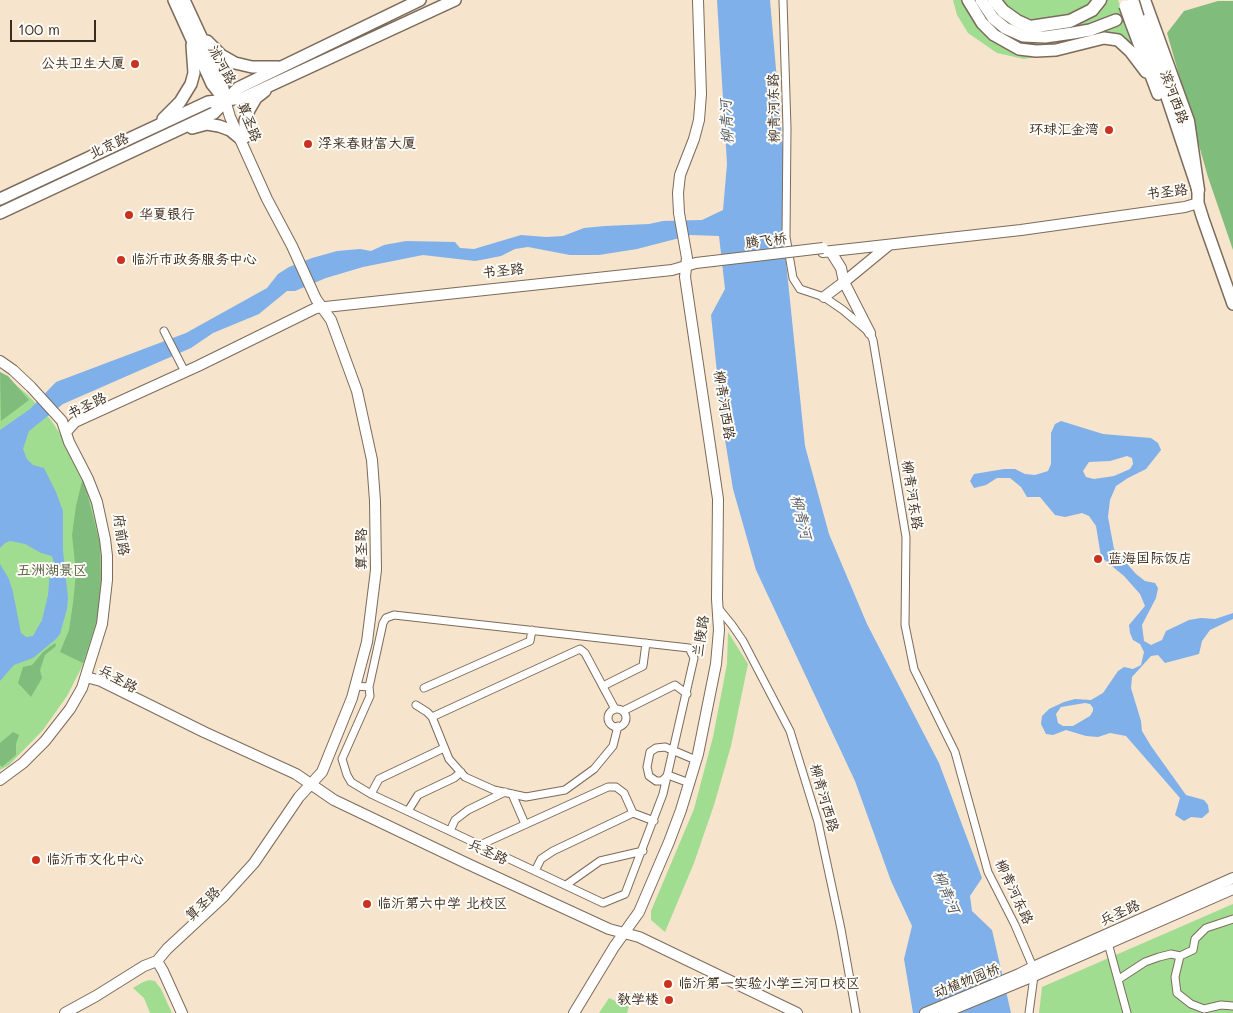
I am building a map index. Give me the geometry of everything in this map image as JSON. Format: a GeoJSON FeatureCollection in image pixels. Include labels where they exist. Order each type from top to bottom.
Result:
{"type":"FeatureCollection","features":[{"type":"Feature","properties":{"kind":"highway"},"geometry":{"type":"LineString","coordinates":[[994,0],[1003,12],[1030,28],[1070,21],[1080,17],[1092,10],[1100,0]]}},
{"type":"Feature","properties":{"kind":"highway"},"geometry":{"type":"LineString","coordinates":[[1134,6],[1188,121],[1198,196]]}},
{"type":"Feature","properties":{"kind":"main road","name":"沭河路"},"geometry":{"type":"LineString","coordinates":[[174,0],[221,80],[225,100]]}},
{"type":"Feature","properties":{"kind":"main road","name":"沭河路"},"geometry":{"type":"LineString","coordinates":[[184,0],[196,36]]}},
{"type":"Feature","properties":{"kind":"main road","name":"北京路"},"geometry":{"type":"LineString","coordinates":[[0,213],[214,112],[238,88],[420,0]]}},
{"type":"Feature","properties":{"kind":"main road","name":"北京路"},"geometry":{"type":"LineString","coordinates":[[0,199],[208,102],[243,98],[455,0]]}},
{"type":"Feature","properties":{"kind":"main road","name":"柳青河西路"},"geometry":{"type":"LineString","coordinates":[[698,0],[701,94],[699,120],[680,175],[678,193],[684,259],[690,276],[724,499],[722,599],[719,609]]}},
{"type":"Feature","properties":{"kind":"main road"},"geometry":{"type":"LineString","coordinates":[[968,0],[982,23],[994,35],[1019,49],[1036,51],[1056,50],[1094,39],[1118,40],[1130,51],[1154,83]]}},
{"type":"Feature","properties":{"kind":"main road"},"geometry":{"type":"LineString","coordinates":[[982,0],[993,18],[1005,28],[1023,36],[1045,37],[1090,30],[1116,20]]}},
{"type":"Feature","properties":{"kind":"main road","name":"滨河西路"},"geometry":{"type":"LineString","coordinates":[[1134,6],[1154,83],[1191,190],[1198,196],[1210,218],[1233,284]]}},
{"type":"Feature","properties":{"kind":"main road"},"geometry":{"type":"LineString","coordinates":[[196,36],[221,56],[235,63],[252,67],[282,67]]}},
{"type":"Feature","properties":{"kind":"main road"},"geometry":{"type":"LineString","coordinates":[[157,125],[180,102],[191,84],[194,73],[196,36]]}},
{"type":"Feature","properties":{"kind":"main road"},"geometry":{"type":"LineString","coordinates":[[167,135],[207,124],[230,130],[243,138],[245,121],[249,110],[256,98],[273,84]]}},
{"type":"Feature","properties":{"kind":"main road","name":"算圣路"},"geometry":{"type":"LineString","coordinates":[[76,1013],[106,996],[157,961],[167,949],[224,896],[254,863],[299,797],[322,772],[355,686],[367,642],[376,570],[374,492],[372,460],[357,391],[331,320],[316,299],[315,289],[243,138],[235,114],[225,100]]}},
{"type":"Feature","properties":{"kind":"main road","name":"滨河西路"},"geometry":{"type":"LineString","coordinates":[[1198,196],[1233,304]]}},
{"type":"Feature","properties":{"kind":"main road","name":"书圣路"},"geometry":{"type":"LineString","coordinates":[[825,251],[889,245],[1186,207],[1198,196]]}},
{"type":"Feature","properties":{"kind":"main road","name":"书圣路"},"geometry":{"type":"LineString","coordinates":[[825,251],[1021,226],[1198,196]]}},
{"type":"Feature","properties":{"kind":"main road"},"geometry":{"type":"LineString","coordinates":[[824,297],[889,245]]}},
{"type":"Feature","properties":{"kind":"main road"},"geometry":{"type":"LineString","coordinates":[[825,251],[841,268],[844,282],[870,333]]}},
{"type":"Feature","properties":{"kind":"main road","name":"腾飞桥"},"geometry":{"type":"LineString","coordinates":[[714,263],[825,251]]}},
{"type":"Feature","properties":{"kind":"main road","name":"书圣路"},"geometry":{"type":"LineString","coordinates":[[66,431],[76,422],[185,372],[316,308],[324,309],[672,270],[696,263],[714,263]]}},
{"type":"Feature","properties":{"kind":"main road","name":"书圣路"},"geometry":{"type":"LineString","coordinates":[[66,431],[199,370],[324,309]]}},
{"type":"Feature","properties":{"kind":"main road","name":"算圣路"},"geometry":{"type":"LineString","coordinates":[[310,785],[335,728],[356,667],[362,641],[371,570],[370,501],[366,460],[352,392],[325,323],[324,309]]}},
{"type":"Feature","properties":{"kind":"main road","name":"府前路"},"geometry":{"type":"LineString","coordinates":[[0,361],[13,370],[56,417],[66,431],[69,442],[88,479],[97,502],[107,556],[105,604],[102,624],[82,688],[70,709],[45,741],[23,763],[0,780]]}},
{"type":"Feature","properties":{"kind":"main road","name":"府前路"},"geometry":{"type":"LineString","coordinates":[[0,367],[29,388]]}},
{"type":"Feature","properties":{"kind":"main road","name":"兰陵路"},"geometry":{"type":"LineString","coordinates":[[581,1013],[620,949],[624,934],[664,840],[691,758],[702,712],[714,630],[719,609]]}},
{"type":"Feature","properties":{"kind":"main road","name":"兰陵路"},"geometry":{"type":"LineString","coordinates":[[574,1013],[614,947],[640,912],[684,802],[698,754],[716,664],[720,630],[719,609]]}},
{"type":"Feature","properties":{"kind":"main road","name":"府前路"},"geometry":{"type":"LineString","coordinates":[[0,774],[42,738],[78,685],[86,677]]}},
{"type":"Feature","properties":{"kind":"main road","name":"兵圣路"},"geometry":{"type":"LineString","coordinates":[[86,677],[110,692],[281,773],[326,790],[470,859],[612,923],[624,934],[648,947],[785,1013]]}},
{"type":"Feature","properties":{"kind":"main road","name":"兵圣路"},"geometry":{"type":"LineString","coordinates":[[1021,978],[1233,878]]}},
{"type":"Feature","properties":{"kind":"main road","name":"兵圣路"},"geometry":{"type":"LineString","coordinates":[[1033,972],[1108,943],[1233,889]]}},
{"type":"Feature","properties":{"kind":"main road","name":"兵圣路"},"geometry":{"type":"LineString","coordinates":[[624,934],[639,937],[797,1013]]}},
{"type":"Feature","properties":{"kind":"main road"},"geometry":{"type":"LineString","coordinates":[[157,961],[180,1013]]}},
{"type":"Feature","properties":{"kind":"main road","name":"算圣路"},"geometry":{"type":"LineString","coordinates":[[65,1013],[144,966],[157,961]]}},
{"type":"Feature","properties":{"kind":"main road","name":"动植物园桥"},"geometry":{"type":"LineString","coordinates":[[925,1013],[1021,978]]}},
{"type":"Feature","properties":{"kind":"main road","name":"动植物园桥"},"geometry":{"type":"LineString","coordinates":[[944,1013],[1021,978]]}},
{"type":"Feature","properties":{"kind":"street","name":"柳青河东路"},"geometry":{"type":"LineString","coordinates":[[783,0],[787,128],[786,237],[793,278],[800,290],[824,297],[870,333],[877,358],[905,528],[906,626],[914,669],[955,752],[988,872],[1015,925],[1033,972]]}},
{"type":"Feature","properties":{"kind":"street"},"geometry":{"type":"LineString","coordinates":[[165,333],[185,372]]}},
{"type":"Feature","properties":{"kind":"street","name":"柳青河西路"},"geometry":{"type":"LineString","coordinates":[[719,609],[747,648],[790,731],[818,822],[841,929],[856,1013]]}},
{"type":"Feature","properties":{"kind":"street"},"geometry":{"type":"LineString","coordinates":[[394,615],[532,630],[689,648],[694,658],[668,776],[654,821],[625,894],[603,903],[371,794],[351,782],[346,775],[342,759],[370,696],[369,687],[383,623],[386,618],[394,615]]}},
{"type":"Feature","properties":{"kind":"street"},"geometry":{"type":"LineString","coordinates":[[424,688],[530,641],[532,630]]}},
{"type":"Feature","properties":{"kind":"street"},"geometry":{"type":"LineString","coordinates":[[603,686],[643,666],[646,643]]}},
{"type":"Feature","properties":{"kind":"street"},"geometry":{"type":"LineString","coordinates":[[416,706],[432,717],[449,759],[465,777],[494,790],[526,797],[565,790],[594,769],[613,746],[618,726],[625,720],[585,653],[580,649],[432,717]]}},
{"type":"Feature","properties":{"kind":"street"},"geometry":{"type":"LineString","coordinates":[[618,726],[611,725],[608,719],[610,713],[619,711],[675,685],[687,694]]}},
{"type":"Feature","properties":{"kind":"street"},"geometry":{"type":"LineString","coordinates":[[355,686],[369,687]]}},
{"type":"Feature","properties":{"kind":"street"},"geometry":{"type":"LineString","coordinates":[[668,776],[662,781],[656,781],[649,776],[647,767],[650,752],[656,748],[665,747],[691,758]]}},
{"type":"Feature","properties":{"kind":"street"},"geometry":{"type":"LineString","coordinates":[[371,794],[379,779],[444,748]]}},
{"type":"Feature","properties":{"kind":"street"},"geometry":{"type":"LineString","coordinates":[[408,811],[418,796],[454,778],[460,772]]}},
{"type":"Feature","properties":{"kind":"street"},"geometry":{"type":"LineString","coordinates":[[668,776],[684,781]]}},
{"type":"Feature","properties":{"kind":"street"},"geometry":{"type":"LineString","coordinates":[[480,845],[608,786],[616,787],[624,793],[633,813],[654,821]]}},
{"type":"Feature","properties":{"kind":"street"},"geometry":{"type":"LineString","coordinates":[[508,793],[525,824]]}},
{"type":"Feature","properties":{"kind":"street"},"geometry":{"type":"LineString","coordinates":[[450,831],[455,820],[462,815],[508,793]]}},
{"type":"Feature","properties":{"kind":"street"},"geometry":{"type":"LineString","coordinates":[[535,871],[541,859],[553,851],[633,813]]}},
{"type":"Feature","properties":{"kind":"street"},"geometry":{"type":"LineString","coordinates":[[566,885],[600,861],[643,850]]}},
{"type":"Feature","properties":{"kind":"street"},"geometry":{"type":"LineString","coordinates":[[1119,980],[1146,962],[1158,957],[1171,954],[1180,956],[1193,950],[1195,939],[1206,928],[1233,919]]}},
{"type":"Feature","properties":{"kind":"street"},"geometry":{"type":"LineString","coordinates":[[1108,943],[1128,1013]]}},
{"type":"Feature","properties":{"kind":"street"},"geometry":{"type":"LineString","coordinates":[[1180,956],[1175,977],[1176,993],[1191,1004],[1204,1009],[1222,1005],[1233,1006]]}},
{"type":"Feature","properties":{"kind":"street"},"geometry":{"type":"LineString","coordinates":[[1028,1013],[1033,972]]}},
{"type":"Feature","properties":{"kind":"green space"},"geometry":{"type":"Polygon","coordinates":[[[953,0],[1118,0],[1141,60],[1109,38],[1070,50],[1024,59],[997,53],[968,33],[957,15],[953,0]]]}},
{"type":"Feature","properties":{"kind":"green space"},"geometry":{"type":"Polygon","coordinates":[[[1218,1],[1233,1],[1233,250],[1208,177],[1167,33],[1184,11],[1218,1]]]}},
{"type":"Feature","properties":{"kind":"green space","name":"五洲湖景区"},"geometry":{"type":"Polygon","coordinates":[[[0,372],[28,395],[51,420],[72,452],[84,475],[99,528],[104,569],[99,622],[88,655],[67,696],[43,730],[9,765],[0,770],[0,372]]]}},
{"type":"Feature","properties":{"kind":"green space"},"geometry":{"type":"Polygon","coordinates":[[[0,372],[8,376],[29,400],[1,421],[0,372]]]}},
{"type":"Feature","properties":{"kind":"green space"},"geometry":{"type":"Polygon","coordinates":[[[83,477],[100,544],[101,580],[99,614],[83,663],[60,652],[69,630],[73,603],[76,573],[72,535],[83,477]]]}},
{"type":"Feature","properties":{"kind":"green space"},"geometry":{"type":"Polygon","coordinates":[[[728,632],[748,664],[731,746],[714,805],[694,863],[665,932],[651,920],[651,911],[694,809],[713,737],[727,664],[728,632]]]}},
{"type":"Feature","properties":{"kind":"green space"},"geometry":{"type":"Polygon","coordinates":[[[55,643],[56,646],[45,655],[40,670],[42,678],[31,697],[18,683],[23,667],[32,665],[43,652],[55,643]]]}},
{"type":"Feature","properties":{"kind":"green space"},"geometry":{"type":"Polygon","coordinates":[[[13,732],[19,735],[16,744],[16,755],[2,767],[0,765],[0,743],[13,732]]]}},
{"type":"Feature","properties":{"kind":"green space"},"geometry":{"type":"Polygon","coordinates":[[[1233,904],[1233,1013],[1039,1013],[1042,987],[1233,904]]]}},
{"type":"Feature","properties":{"kind":"green space"},"geometry":{"type":"Polygon","coordinates":[[[149,980],[155,981],[161,989],[172,1013],[150,1013],[144,998],[133,988],[149,980]]]}},
{"type":"Feature","properties":{"kind":"green space"},"geometry":{"type":"Polygon","coordinates":[[[609,998],[629,1007],[627,1013],[599,1013],[609,998]]]}},
{"type":"Feature","properties":{"kind":"water","name":"柳青河"},"geometry":{"type":"Polygon","coordinates":[[[717,0],[770,0],[783,150],[782,223],[805,446],[829,534],[867,624],[939,763],[982,878],[970,896],[972,911],[992,930],[1011,1013],[913,1013],[904,959],[912,926],[891,881],[855,781],[756,570],[733,489],[722,421],[711,315],[725,289],[719,236],[691,235],[637,249],[599,255],[570,255],[528,247],[515,249],[501,256],[475,261],[423,255],[363,267],[326,278],[295,291],[287,291],[259,314],[213,333],[191,348],[63,404],[29,431],[23,449],[27,459],[33,465],[44,468],[63,511],[63,551],[68,598],[67,609],[60,634],[56,639],[33,658],[14,665],[0,681],[0,564],[9,579],[21,633],[26,637],[33,636],[42,620],[48,595],[50,572],[54,563],[52,556],[41,553],[25,544],[10,541],[0,548],[0,430],[30,409],[56,382],[186,333],[267,288],[278,274],[289,267],[312,258],[337,251],[360,249],[371,251],[384,245],[406,241],[455,242],[460,248],[474,249],[521,235],[563,236],[584,228],[649,224],[663,221],[702,220],[723,210],[727,164],[717,0]]]}},
{"type":"Feature","properties":{"kind":"water"},"geometry":{"type":"Polygon","coordinates":[[[1061,421],[1103,434],[1151,438],[1158,443],[1161,450],[1146,469],[1116,486],[1110,500],[1108,517],[1114,549],[1136,574],[1145,581],[1155,583],[1158,588],[1156,598],[1142,625],[1144,641],[1151,645],[1162,640],[1166,631],[1189,620],[1201,618],[1215,619],[1233,613],[1233,619],[1210,630],[1202,641],[1199,654],[1165,663],[1158,655],[1151,656],[1132,677],[1131,688],[1141,721],[1142,731],[1186,795],[1204,800],[1208,805],[1209,812],[1202,818],[1191,817],[1184,821],[1175,815],[1180,798],[1126,736],[1110,733],[1098,737],[1086,736],[1066,730],[1053,735],[1046,734],[1041,724],[1042,716],[1049,709],[1075,699],[1091,700],[1103,693],[1118,671],[1124,667],[1133,669],[1141,665],[1144,652],[1140,644],[1133,640],[1129,625],[1145,606],[1140,594],[1124,576],[1101,557],[1096,526],[1089,516],[1082,513],[1065,517],[1055,515],[1040,497],[1027,497],[1021,487],[1010,478],[997,478],[986,485],[974,488],[970,481],[974,474],[1004,469],[1015,469],[1025,474],[1035,475],[1048,471],[1051,464],[1051,433],[1055,424],[1061,421]],[[1127,456],[1110,461],[1089,462],[1083,471],[1086,477],[1094,479],[1114,476],[1130,469],[1133,464],[1132,458],[1127,456]],[[1085,703],[1061,707],[1056,714],[1058,723],[1063,726],[1073,726],[1090,716],[1093,708],[1090,704],[1085,703]]]}},
{"type":"Feature","properties":{"kind":"place","name":"公共卫生大厦"},"geometry":{"type":"Point","coordinates":[135,64]}},
{"type":"Feature","properties":{"kind":"place","name":"环球汇金湾"},"geometry":{"type":"Point","coordinates":[1109,130]}},
{"type":"Feature","properties":{"kind":"place","name":"浮来春财富大厦"},"geometry":{"type":"Point","coordinates":[308,144]}},
{"type":"Feature","properties":{"kind":"place","name":"华夏银行"},"geometry":{"type":"Point","coordinates":[129,215]}},
{"type":"Feature","properties":{"kind":"place","name":"临沂市政务服务中心"},"geometry":{"type":"Point","coordinates":[121,260]}},
{"type":"Feature","properties":{"kind":"place","name":"蓝海国际饭店"},"geometry":{"type":"Point","coordinates":[1098,559]}},
{"type":"Feature","properties":{"kind":"place","name":"临沂市文化中心"},"geometry":{"type":"Point","coordinates":[36,860]}},
{"type":"Feature","properties":{"kind":"place","name":"临沂第六中学 北校区"},"geometry":{"type":"Point","coordinates":[367,904]}},
{"type":"Feature","properties":{"kind":"place","name":"临沂第一实验小学三河口校区"},"geometry":{"type":"Point","coordinates":[668,984]}},
{"type":"Feature","properties":{"kind":"place","name":"教学楼"},"geometry":{"type":"Point","coordinates":[669,1000]}}]}
